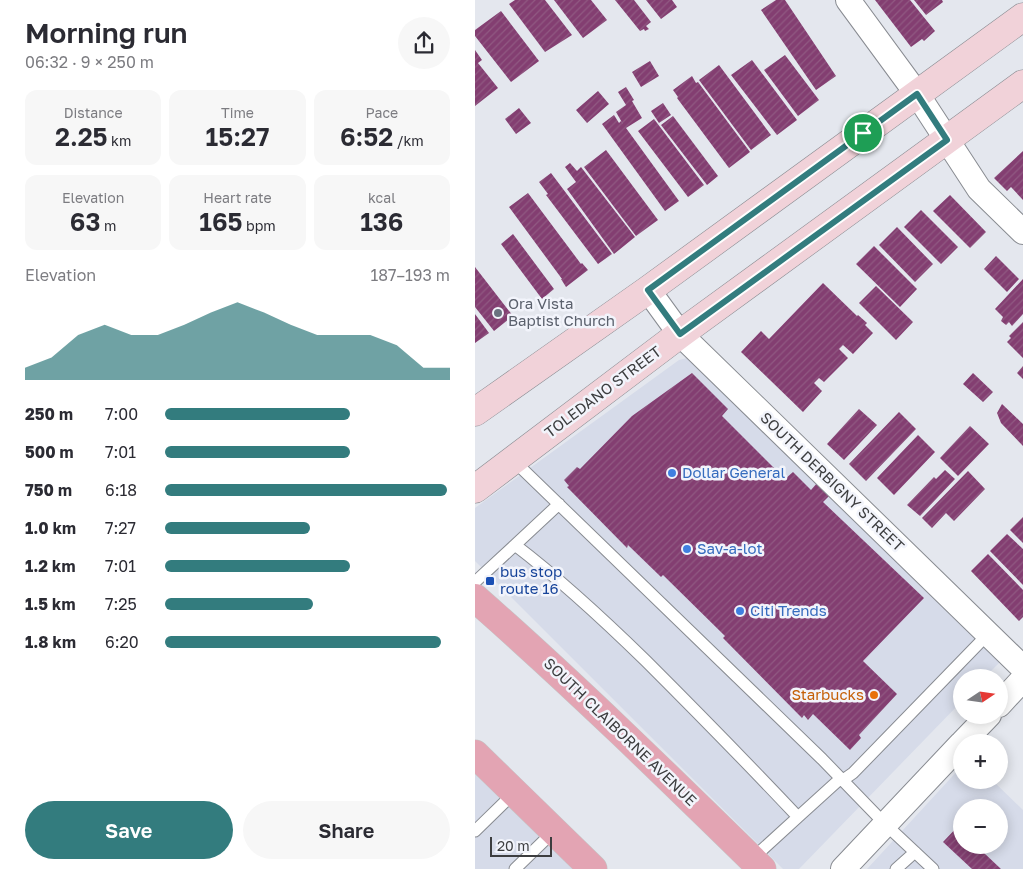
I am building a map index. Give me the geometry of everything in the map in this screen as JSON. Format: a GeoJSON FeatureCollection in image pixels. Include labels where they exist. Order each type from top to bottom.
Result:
{"type":"FeatureCollection","features":[{"type":"Feature","properties":{"kind":"main road","name":"SOUTH CLAIBORNE AVENUE"},"geometry":{"type":"LineString","coordinates":[[475,598],[520,637],[634,744],[757,864]]}},
{"type":"Feature","properties":{"kind":"main road"},"geometry":{"type":"LineString","coordinates":[[475,754],[593,869]]}},
{"type":"Feature","properties":{"kind":"street"},"geometry":{"type":"LineString","coordinates":[[848,0],[917,94],[979,189],[1023,232]]}},
{"type":"Feature","properties":{"kind":"street"},"geometry":{"type":"LineString","coordinates":[[475,412],[648,290],[1023,17]]}},
{"type":"Feature","properties":{"kind":"street","name":"TOLEDANO STREET"},"geometry":{"type":"LineString","coordinates":[[475,489],[680,334],[1023,84]]}},
{"type":"Feature","properties":{"kind":"street","name":"SOUTH DERBIGNY STREET"},"geometry":{"type":"LineString","coordinates":[[648,290],[680,334],[1023,668]]}},
{"type":"Feature","properties":{"kind":"street"},"geometry":{"type":"LineString","coordinates":[[1008,695],[1023,679]]}},
{"type":"Feature","properties":{"kind":"street"},"geometry":{"type":"LineString","coordinates":[[971,734],[980,724]]}},
{"type":"Feature","properties":{"kind":"street"},"geometry":{"type":"LineString","coordinates":[[847,868],[885,824],[953,752]]}},
{"type":"Feature","properties":{"kind":"lane"},"geometry":{"type":"LineString","coordinates":[[513,460],[933,869]]}},
{"type":"Feature","properties":{"kind":"lane"},"geometry":{"type":"LineString","coordinates":[[475,582],[559,504]]}},
{"type":"Feature","properties":{"kind":"lane"},"geometry":{"type":"LineString","coordinates":[[515,545],[551,572],[621,637],[711,725],[797,817]]}},
{"type":"Feature","properties":{"kind":"lane"},"geometry":{"type":"LineString","coordinates":[[757,864],[797,817],[842,779],[853,773],[988,634]]}},
{"type":"Feature","properties":{"kind":"lane"},"geometry":{"type":"LineString","coordinates":[[475,831],[515,792]]}},
{"type":"Feature","properties":{"kind":"lane"},"geometry":{"type":"LineString","coordinates":[[515,869],[554,831]]}},
{"type":"Feature","properties":{"kind":"lane"},"geometry":{"type":"LineString","coordinates":[[896,869],[915,852]]}},
{"type":"Feature","properties":{"kind":"shaded area"},"geometry":{"type":"Polygon","coordinates":[[[687,358],[696,363],[1003,659],[993,669],[953,669],[953,710],[799,869],[783,869],[475,561],[475,508],[679,360],[687,358]]]}},
{"type":"Feature","properties":{"kind":"shaded area"},"geometry":{"type":"Polygon","coordinates":[[[475,774],[574,869],[475,869],[475,774]]]}},
{"type":"Feature","properties":{"kind":"shaded area"},"geometry":{"type":"Polygon","coordinates":[[[953,776],[953,789],[1001,789],[1023,810],[1023,869],[867,869],[953,776]]]}},
{"type":"Feature","properties":{"kind":"building"},"geometry":{"type":"Polygon","coordinates":[[[515,0],[545,0],[572,35],[545,52],[509,4],[515,0]]]}},
{"type":"Feature","properties":{"kind":"building"},"geometry":{"type":"Polygon","coordinates":[[[554,0],[591,0],[607,20],[583,38],[554,0]]]}},
{"type":"Feature","properties":{"kind":"building"},"geometry":{"type":"Polygon","coordinates":[[[615,0],[634,0],[651,22],[646,26],[649,29],[640,31],[615,0]]]}},
{"type":"Feature","properties":{"kind":"building"},"geometry":{"type":"Polygon","coordinates":[[[646,0],[672,0],[677,7],[661,19],[646,0]]]}},
{"type":"Feature","properties":{"kind":"building"},"geometry":{"type":"Polygon","coordinates":[[[776,0],[785,0],[836,76],[816,90],[761,10],[776,0]]]}},
{"type":"Feature","properties":{"kind":"building"},"geometry":{"type":"Polygon","coordinates":[[[875,0],[910,0],[935,31],[924,41],[922,39],[911,47],[875,0]]]}},
{"type":"Feature","properties":{"kind":"building"},"geometry":{"type":"Polygon","coordinates":[[[914,0],[942,0],[943,2],[926,15],[914,0]]]}},
{"type":"Feature","properties":{"kind":"building"},"geometry":{"type":"Polygon","coordinates":[[[501,11],[539,61],[511,82],[475,36],[475,30],[501,11]]]}},
{"type":"Feature","properties":{"kind":"building"},"geometry":{"type":"Polygon","coordinates":[[[475,50],[482,60],[478,63],[498,88],[475,106],[475,50]]]}},
{"type":"Feature","properties":{"kind":"building"},"geometry":{"type":"Polygon","coordinates":[[[785,55],[819,100],[798,116],[764,70],[785,55]]]}},
{"type":"Feature","properties":{"kind":"building"},"geometry":{"type":"Polygon","coordinates":[[[752,60],[797,120],[777,135],[731,75],[752,60]]]}},
{"type":"Feature","properties":{"kind":"building"},"geometry":{"type":"Polygon","coordinates":[[[650,61],[659,76],[641,87],[632,72],[650,61]]]}},
{"type":"Feature","properties":{"kind":"building"},"geometry":{"type":"Polygon","coordinates":[[[719,65],[771,135],[751,150],[699,80],[719,65]]]}},
{"type":"Feature","properties":{"kind":"building"},"geometry":{"type":"Polygon","coordinates":[[[692,76],[750,152],[729,168],[673,90],[692,76]]]}},
{"type":"Feature","properties":{"kind":"building"},"geometry":{"type":"Polygon","coordinates":[[[626,87],[642,118],[626,128],[679,201],[665,211],[602,124],[614,115],[619,123],[621,121],[624,126],[616,112],[626,105],[618,92],[626,87]]]}},
{"type":"Feature","properties":{"kind":"building"},"geometry":{"type":"Polygon","coordinates":[[[598,91],[609,104],[587,123],[576,110],[598,91]]]}},
{"type":"Feature","properties":{"kind":"building"},"geometry":{"type":"Polygon","coordinates":[[[663,103],[671,115],[659,123],[651,111],[663,103]]]}},
{"type":"Feature","properties":{"kind":"building"},"geometry":{"type":"Polygon","coordinates":[[[519,108],[531,123],[516,134],[505,119],[519,108]]]}},
{"type":"Feature","properties":{"kind":"building"},"geometry":{"type":"Polygon","coordinates":[[[673,116],[718,176],[707,185],[661,125],[673,116]]]}},
{"type":"Feature","properties":{"kind":"building"},"geometry":{"type":"Polygon","coordinates":[[[654,119],[704,185],[688,197],[638,131],[654,119]]]}},
{"type":"Feature","properties":{"kind":"building"},"geometry":{"type":"Polygon","coordinates":[[[606,150],[658,220],[636,236],[584,167],[606,150]]]}},
{"type":"Feature","properties":{"kind":"building"},"geometry":{"type":"Polygon","coordinates":[[[1023,151],[1023,200],[1011,187],[1007,191],[994,178],[1023,151]]]}},
{"type":"Feature","properties":{"kind":"building"},"geometry":{"type":"Polygon","coordinates":[[[570,163],[577,171],[581,167],[635,237],[614,254],[567,189],[576,182],[565,167],[570,163]]]}},
{"type":"Feature","properties":{"kind":"building"},"geometry":{"type":"Polygon","coordinates":[[[551,173],[612,254],[598,264],[546,195],[548,194],[539,182],[551,173]]]}},
{"type":"Feature","properties":{"kind":"building"},"geometry":{"type":"Polygon","coordinates":[[[528,193],[581,264],[588,270],[566,287],[509,207],[528,193]]]}},
{"type":"Feature","properties":{"kind":"building"},"geometry":{"type":"Polygon","coordinates":[[[950,195],[986,232],[970,248],[933,211],[950,195]]]}},
{"type":"Feature","properties":{"kind":"building"},"geometry":{"type":"Polygon","coordinates":[[[921,210],[958,247],[941,264],[904,227],[921,210]]]}},
{"type":"Feature","properties":{"kind":"building"},"geometry":{"type":"Polygon","coordinates":[[[897,227],[933,264],[915,282],[879,245],[897,227]]]}},
{"type":"Feature","properties":{"kind":"building"},"geometry":{"type":"Polygon","coordinates":[[[513,234],[554,289],[542,299],[501,244],[513,234]]]}},
{"type":"Feature","properties":{"kind":"building"},"geometry":{"type":"Polygon","coordinates":[[[874,246],[917,289],[900,307],[856,264],[874,246]]]}},
{"type":"Feature","properties":{"kind":"building"},"geometry":{"type":"Polygon","coordinates":[[[996,256],[1019,279],[1007,292],[984,269],[996,256]]]}},
{"type":"Feature","properties":{"kind":"building"},"geometry":{"type":"Polygon","coordinates":[[[475,267],[513,316],[494,331],[475,307],[475,267]]]}},
{"type":"Feature","properties":{"kind":"building"},"geometry":{"type":"Polygon","coordinates":[[[1023,279],[1023,314],[1012,326],[1009,322],[1006,325],[1001,321],[1003,317],[995,309],[1023,279]]]}},
{"type":"Feature","properties":{"kind":"building"},"geometry":{"type":"Polygon","coordinates":[[[823,283],[857,316],[867,323],[865,325],[873,333],[853,354],[843,345],[839,349],[848,358],[824,382],[819,378],[814,383],[822,391],[803,412],[741,352],[761,331],[769,339],[823,283]]]}},
{"type":"Feature","properties":{"kind":"building"},"geometry":{"type":"Polygon","coordinates":[[[876,286],[913,322],[896,340],[859,303],[876,286]]]}},
{"type":"Feature","properties":{"kind":"building"},"geometry":{"type":"Polygon","coordinates":[[[475,314],[489,333],[475,343],[475,314]]]}},
{"type":"Feature","properties":{"kind":"building"},"geometry":{"type":"Polygon","coordinates":[[[1023,322],[1023,358],[1007,342],[1011,338],[1009,336],[1023,322]]]}},
{"type":"Feature","properties":{"kind":"building"},"geometry":{"type":"Polygon","coordinates":[[[1023,366],[1023,379],[1017,373],[1023,366]]]}},
{"type":"Feature","properties":{"kind":"building"},"geometry":{"type":"Polygon","coordinates":[[[692,373],[728,409],[722,416],[785,479],[793,472],[811,490],[817,483],[830,495],[823,502],[924,598],[863,661],[897,694],[859,735],[861,738],[850,750],[813,714],[808,720],[804,715],[802,718],[723,638],[725,636],[663,575],[661,577],[628,545],[627,548],[567,487],[569,486],[564,480],[577,467],[580,469],[632,416],[692,373]]]}},
{"type":"Feature","properties":{"kind":"building"},"geometry":{"type":"Polygon","coordinates":[[[973,373],[993,392],[983,402],[963,384],[973,373]]]}},
{"type":"Feature","properties":{"kind":"building"},"geometry":{"type":"Polygon","coordinates":[[[1002,404],[1023,424],[1023,446],[1001,423],[997,413],[1002,404]]]}},
{"type":"Feature","properties":{"kind":"building"},"geometry":{"type":"Polygon","coordinates":[[[859,409],[877,425],[844,460],[827,444],[859,409]]]}},
{"type":"Feature","properties":{"kind":"building"},"geometry":{"type":"Polygon","coordinates":[[[899,412],[916,429],[866,481],[849,464],[899,412]]]}},
{"type":"Feature","properties":{"kind":"building"},"geometry":{"type":"Polygon","coordinates":[[[970,426],[989,444],[958,476],[940,458],[970,426]]]}},
{"type":"Feature","properties":{"kind":"building"},"geometry":{"type":"Polygon","coordinates":[[[918,435],[935,452],[894,495],[877,478],[918,435]]]}},
{"type":"Feature","properties":{"kind":"building"},"geometry":{"type":"Polygon","coordinates":[[[945,470],[955,479],[920,516],[907,505],[934,477],[936,479],[945,470]]]}},
{"type":"Feature","properties":{"kind":"building"},"geometry":{"type":"Polygon","coordinates":[[[968,471],[985,489],[954,521],[946,513],[932,528],[922,518],[968,471]]]}},
{"type":"Feature","properties":{"kind":"building"},"geometry":{"type":"Polygon","coordinates":[[[1023,517],[1023,543],[1010,530],[1023,517]]]}},
{"type":"Feature","properties":{"kind":"building"},"geometry":{"type":"Polygon","coordinates":[[[1007,534],[1023,549],[1023,585],[990,551],[1007,534]]]}},
{"type":"Feature","properties":{"kind":"building"},"geometry":{"type":"Polygon","coordinates":[[[988,554],[1023,590],[1023,617],[1019,621],[971,571],[988,554]]]}},
{"type":"Feature","properties":{"kind":"building"},"geometry":{"type":"Polygon","coordinates":[[[953,831],[953,851],[943,842],[953,831]]]}},
{"type":"Feature","properties":{"kind":"building"},"geometry":{"type":"Polygon","coordinates":[[[956,854],[985,854],[1001,869],[972,869],[956,854]]]}},
{"type":"Feature","properties":{"kind":"place","name":"Ora Vista Baptist Church"},"geometry":{"type":"Point","coordinates":[498,313]}},
{"type":"Feature","properties":{"kind":"place","name":"Dollar General"},"geometry":{"type":"Point","coordinates":[672,473]}},
{"type":"Feature","properties":{"kind":"place","name":"Sav-a-lot"},"geometry":{"type":"Point","coordinates":[687,549]}},
{"type":"Feature","properties":{"kind":"place","name":"bus stop route 16"},"geometry":{"type":"Point","coordinates":[490,581]}},
{"type":"Feature","properties":{"kind":"place","name":"Citi Trends"},"geometry":{"type":"Point","coordinates":[740,611]}},
{"type":"Feature","properties":{"kind":"place","name":"Starbucks"},"geometry":{"type":"Point","coordinates":[874,695]}},
{"type":"Feature","properties":{"kind":"route"},"geometry":{"type":"LineString","coordinates":[[917,94],[947,140],[680,334],[648,290],[863,133],[917,94]]}}]}
